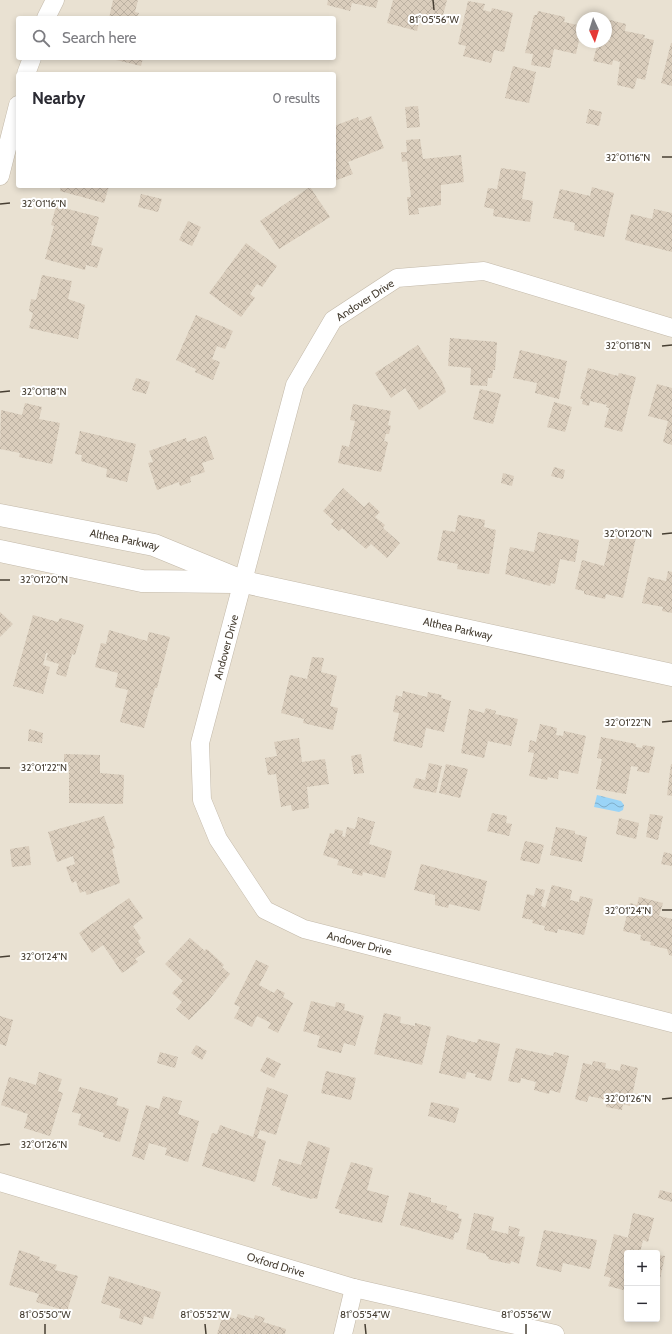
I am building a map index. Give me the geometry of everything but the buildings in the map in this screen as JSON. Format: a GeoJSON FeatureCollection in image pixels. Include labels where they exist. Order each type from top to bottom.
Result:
{"type":"FeatureCollection","features":[{"type":"Feature","properties":{"kind":"street"},"geometry":{"type":"LineString","coordinates":[[47,16],[55,0]]}},
{"type":"Feature","properties":{"kind":"street"},"geometry":{"type":"LineString","coordinates":[[27,72],[31,60]]}},
{"type":"Feature","properties":{"kind":"street"},"geometry":{"type":"LineString","coordinates":[[0,176],[16,113]]}},
{"type":"Feature","properties":{"kind":"street","name":"Andover Drive"},"geometry":{"type":"LineString","coordinates":[[672,328],[484,271],[398,278],[333,320],[295,385],[244,582],[200,743],[202,800],[218,839],[265,910],[304,929],[672,1023]]}},
{"type":"Feature","properties":{"kind":"street","name":"Althea Parkway"},"geometry":{"type":"LineString","coordinates":[[0,515],[154,545],[244,582],[672,675]]}},
{"type":"Feature","properties":{"kind":"street","name":"Althea Parkway"},"geometry":{"type":"LineString","coordinates":[[0,551],[142,581],[244,582]]}},
{"type":"Feature","properties":{"kind":"street","name":"Oxford Drive"},"geometry":{"type":"LineString","coordinates":[[0,1182],[354,1288],[555,1334]]}},
{"type":"Feature","properties":{"kind":"street"},"geometry":{"type":"LineString","coordinates":[[343,1334],[354,1288]]}},
{"type":"Feature","properties":{"kind":"shaded area"},"geometry":{"type":"Polygon","coordinates":[[[0,0],[672,0],[672,1334],[0,1334],[0,0]]]}},
{"type":"Feature","properties":{"kind":"water"},"geometry":{"type":"Polygon","coordinates":[[[597,795],[621,801],[624,805],[623,810],[619,812],[594,807],[597,795]]]}}]}
